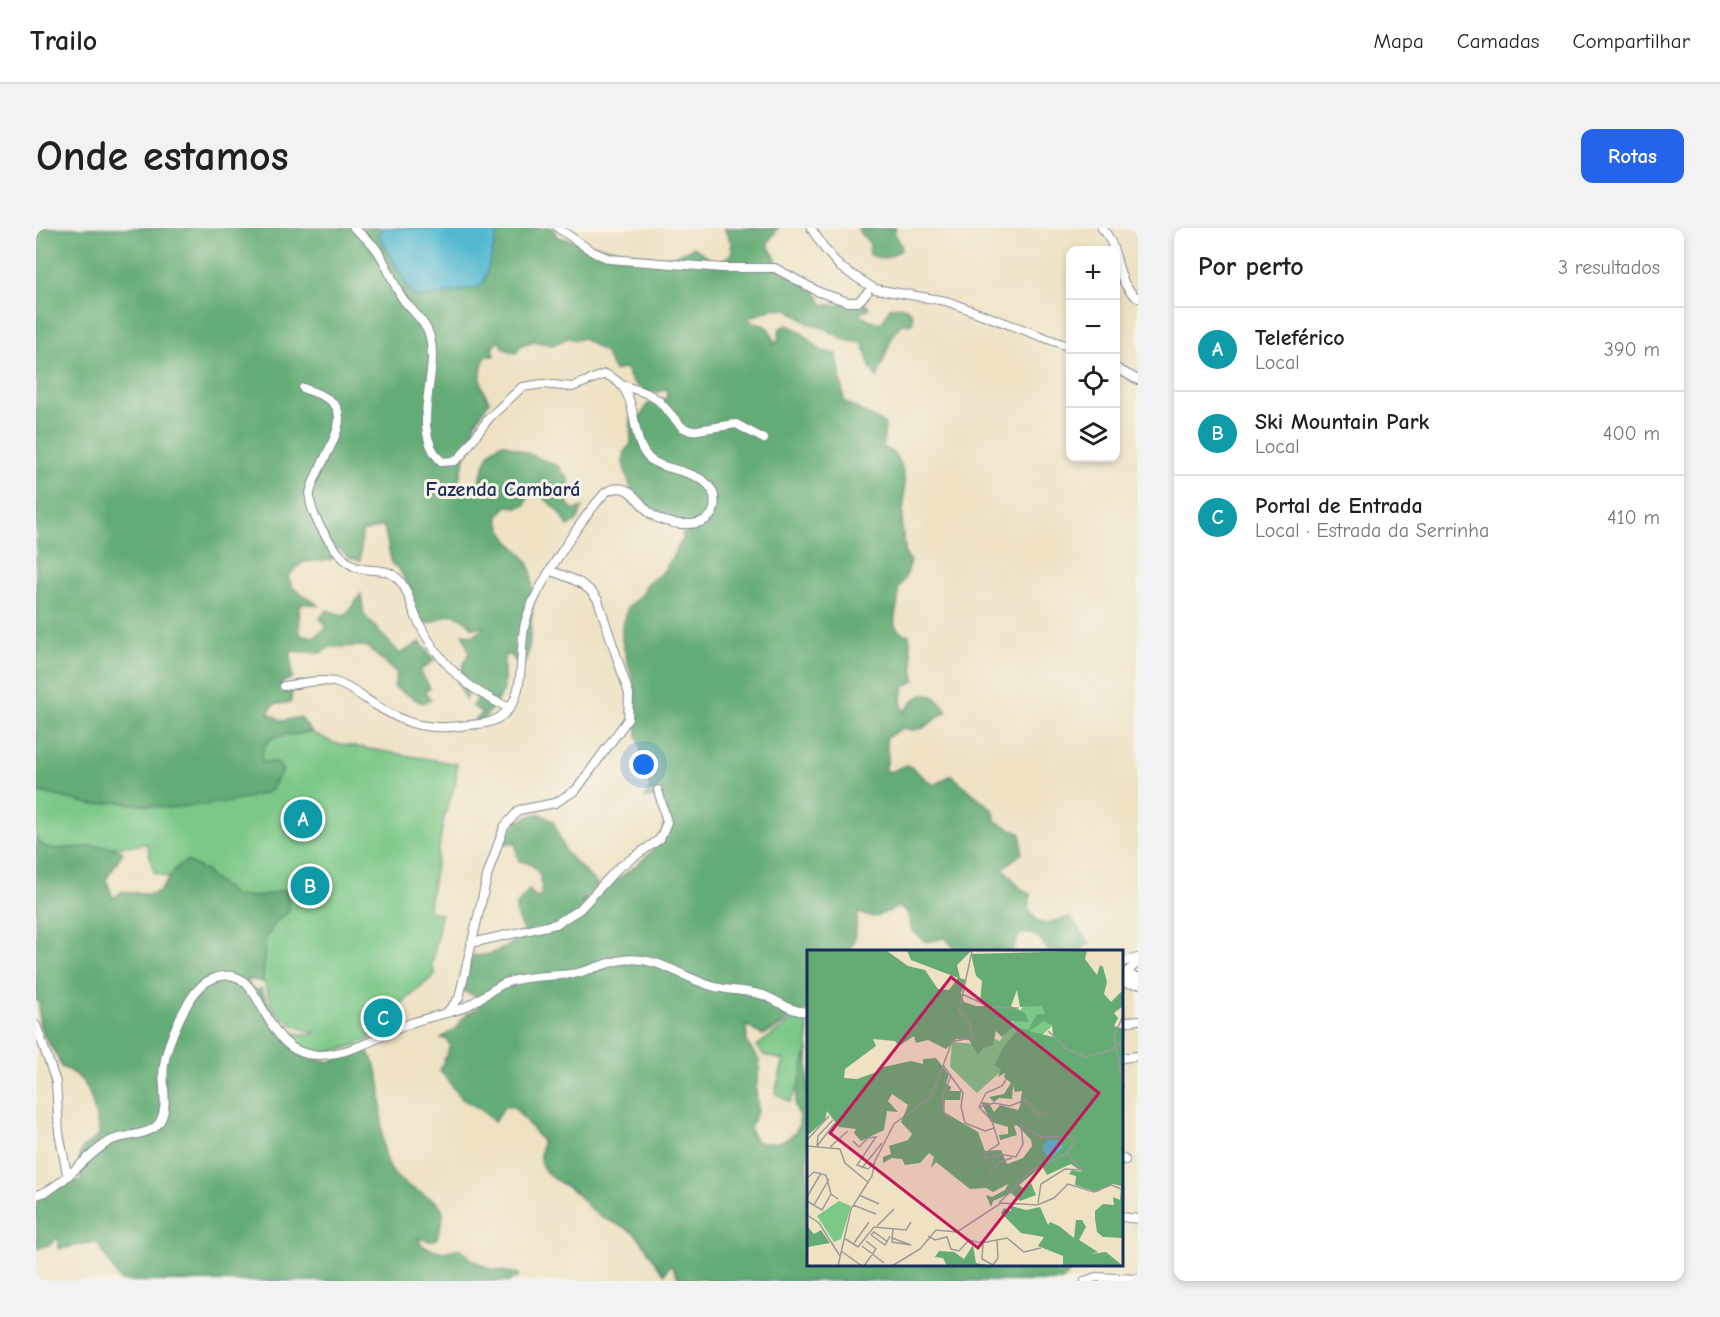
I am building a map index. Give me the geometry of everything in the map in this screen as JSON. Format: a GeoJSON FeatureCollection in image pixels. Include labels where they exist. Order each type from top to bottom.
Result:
{"type":"FeatureCollection","features":[{"type":"Feature","properties":{"kind":"street"},"geometry":{"type":"LineString","coordinates":[[354,228],[374,246],[403,299],[424,324],[430,336],[431,370],[424,416],[437,458],[442,462],[455,461],[461,456],[489,418],[522,387],[543,384],[572,387],[605,374],[622,386],[646,393],[658,400],[682,427],[691,431],[736,424],[764,439]]}},
{"type":"Feature","properties":{"kind":"street"},"geometry":{"type":"LineString","coordinates":[[558,228],[593,252],[610,259],[723,268],[775,268],[819,292],[848,302],[858,302],[867,293]]}},
{"type":"Feature","properties":{"kind":"street"},"geometry":{"type":"LineString","coordinates":[[811,228],[840,267],[875,289],[916,294],[946,301],[1066,344]]}},
{"type":"Feature","properties":{"kind":"street"},"geometry":{"type":"LineString","coordinates":[[1102,228],[1115,247],[1127,288],[1138,298]]}},
{"type":"Feature","properties":{"kind":"street"},"geometry":{"type":"LineString","coordinates":[[1120,370],[1138,380]]}},
{"type":"Feature","properties":{"kind":"street"},"geometry":{"type":"LineString","coordinates":[[284,686],[324,681],[337,683],[393,715],[424,727],[441,728],[492,722],[510,708],[515,700],[524,627],[530,606],[551,571],[606,492],[622,487],[630,490],[650,513],[674,523],[690,525],[702,522],[710,516],[714,508],[714,498],[709,487],[697,476],[688,471],[660,466],[646,455],[640,445],[630,400],[622,386]]}},
{"type":"Feature","properties":{"kind":"street"},"geometry":{"type":"LineString","coordinates":[[303,388],[331,400],[337,408],[339,417],[331,445],[311,491],[310,500],[321,529],[343,559],[352,566],[384,570],[398,578],[428,641],[439,658],[476,692],[510,708]]}},
{"type":"Feature","properties":{"kind":"street"},"geometry":{"type":"LineString","coordinates":[[447,1012],[459,996],[494,852],[510,817],[519,810],[555,803],[576,790],[628,719],[629,693],[598,600],[590,588],[551,571]]}},
{"type":"Feature","properties":{"kind":"street"},"geometry":{"type":"LineString","coordinates":[[471,943],[556,924],[580,909],[618,868],[660,839],[667,822],[658,790]]}},
{"type":"Feature","properties":{"kind":"street"},"geometry":{"type":"LineString","coordinates":[[36,1195],[50,1190],[110,1141],[149,1130],[160,1122],[165,1101],[164,1063],[192,996],[209,981],[229,976],[246,983],[259,998],[279,1038],[288,1047],[307,1054],[328,1054],[353,1048],[463,1008],[510,982],[575,973],[632,959],[662,965],[713,986],[764,996],[789,1008],[807,1012]]}},
{"type":"Feature","properties":{"kind":"street"},"geometry":{"type":"LineString","coordinates":[[1123,962],[1138,960]]}},
{"type":"Feature","properties":{"kind":"street"},"geometry":{"type":"LineString","coordinates":[[1138,960],[1125,974],[1138,977]]}},
{"type":"Feature","properties":{"kind":"street"},"geometry":{"type":"LineString","coordinates":[[1123,983],[1138,984]]}},
{"type":"Feature","properties":{"kind":"street"},"geometry":{"type":"LineString","coordinates":[[459,996],[483,996]]}},
{"type":"Feature","properties":{"kind":"street"},"geometry":{"type":"LineString","coordinates":[[459,996],[463,1008]]}},
{"type":"Feature","properties":{"kind":"street"},"geometry":{"type":"LineString","coordinates":[[1123,1022],[1138,1020]]}},
{"type":"Feature","properties":{"kind":"street"},"geometry":{"type":"LineString","coordinates":[[36,1025],[56,1082],[59,1133],[67,1174]]}},
{"type":"Feature","properties":{"kind":"street"},"geometry":{"type":"LineString","coordinates":[[1123,1058],[1138,1056]]}},
{"type":"Feature","properties":{"kind":"street"},"geometry":{"type":"LineString","coordinates":[[1123,1216],[1138,1219]]}},
{"type":"Feature","properties":{"kind":"street"},"geometry":{"type":"LineString","coordinates":[[1085,1281],[1096,1277],[1138,1279]]}},
{"type":"Feature","properties":{"kind":"green space"},"geometry":{"type":"Polygon","coordinates":[[[36,228],[553,228],[557,237],[655,258],[675,256],[693,247],[706,255],[715,266],[732,253],[731,242],[724,228],[778,228],[767,244],[776,259],[777,268],[816,292],[823,305],[840,305],[856,297],[858,304],[865,303],[869,308],[858,315],[881,324],[890,308],[902,307],[912,313],[913,321],[910,325],[901,324],[891,339],[877,378],[870,367],[863,343],[845,340],[824,328],[808,323],[787,309],[775,308],[746,319],[769,329],[774,344],[778,340],[780,328],[788,325],[802,333],[822,351],[837,354],[844,402],[885,424],[883,447],[893,453],[903,471],[905,492],[902,529],[905,554],[911,561],[898,590],[895,623],[896,629],[909,635],[915,680],[904,687],[901,701],[904,712],[921,695],[930,695],[947,711],[923,728],[913,730],[902,728],[886,738],[888,758],[885,770],[890,772],[906,765],[935,785],[951,775],[994,811],[995,821],[1021,834],[1022,853],[1003,868],[1020,888],[1031,895],[1028,907],[1037,921],[1043,924],[1070,917],[1090,943],[1080,950],[1047,950],[1037,936],[1025,934],[1019,935],[1013,950],[956,950],[945,938],[926,942],[912,930],[907,912],[899,907],[874,917],[858,913],[854,941],[849,950],[807,950],[807,1011],[795,1015],[774,1030],[762,1035],[746,1025],[747,1044],[760,1061],[756,1090],[758,1110],[750,1128],[753,1136],[761,1143],[777,1142],[789,1138],[797,1130],[799,1117],[795,1100],[807,1054],[807,1266],[1074,1266],[1062,1281],[709,1281],[702,1278],[680,1281],[672,1266],[669,1266],[665,1274],[635,1234],[594,1212],[576,1193],[546,1172],[540,1161],[542,1141],[514,1107],[504,1107],[494,1122],[482,1110],[462,1099],[440,1070],[450,1046],[447,1040],[441,1038],[457,1028],[463,1017],[479,1007],[478,997],[460,990],[473,955],[494,953],[515,940],[523,930],[516,912],[517,905],[529,890],[537,898],[541,896],[538,872],[526,862],[519,861],[515,842],[505,844],[513,827],[526,817],[539,813],[553,821],[566,853],[598,885],[580,903],[611,884],[647,856],[660,840],[663,829],[664,817],[659,801],[655,797],[644,799],[650,787],[639,762],[641,748],[637,736],[635,689],[622,641],[622,628],[628,607],[642,594],[646,584],[663,572],[683,539],[682,533],[687,533],[689,529],[684,524],[650,517],[644,500],[631,489],[623,463],[625,451],[631,444],[630,418],[639,419],[648,404],[666,399],[668,393],[666,388],[660,392],[647,392],[636,385],[626,368],[614,371],[605,353],[583,338],[577,340],[568,338],[552,345],[534,341],[521,345],[516,353],[504,349],[499,340],[492,348],[494,356],[486,356],[482,367],[482,385],[489,401],[476,422],[458,482],[470,495],[479,482],[490,453],[503,443],[558,466],[569,480],[568,505],[575,510],[583,507],[576,522],[568,526],[559,511],[532,488],[525,505],[507,506],[498,516],[503,532],[530,567],[532,616],[527,657],[524,663],[516,662],[511,655],[504,656],[504,690],[484,719],[473,721],[483,713],[472,706],[476,700],[485,696],[477,690],[470,692],[465,699],[457,681],[469,652],[463,634],[475,636],[485,626],[473,628],[455,615],[449,615],[430,623],[412,619],[410,610],[414,597],[399,569],[392,564],[384,526],[362,532],[360,561],[348,557],[340,549],[334,550],[331,560],[303,562],[288,576],[292,587],[320,606],[304,603],[299,606],[300,635],[315,637],[327,627],[320,618],[327,610],[345,616],[361,594],[364,615],[400,654],[420,642],[434,660],[420,671],[430,688],[425,692],[431,700],[422,703],[394,687],[397,673],[366,646],[330,647],[320,653],[291,651],[292,678],[281,683],[283,687],[295,688],[292,690],[291,702],[273,705],[268,713],[283,721],[300,717],[311,731],[278,736],[266,744],[262,762],[277,762],[283,771],[274,782],[273,788],[265,793],[230,802],[168,808],[118,802],[94,805],[36,793],[36,228]]]}},
{"type":"Feature","properties":{"kind":"green space"},"geometry":{"type":"Polygon","coordinates":[[[896,228],[894,231],[901,250],[884,259],[869,255],[870,244],[858,229],[896,228]]]}},
{"type":"Feature","properties":{"kind":"green space"},"geometry":{"type":"Polygon","coordinates":[[[306,730],[334,743],[457,764],[456,781],[444,817],[428,911],[441,914],[432,965],[435,975],[398,1007],[391,1020],[377,1027],[376,1035],[354,1046],[328,1052],[302,1049],[290,1044],[281,1036],[258,990],[261,988],[275,1014],[288,1028],[305,1035],[315,1033],[289,1023],[281,1017],[271,1002],[251,952],[218,900],[154,872],[147,844],[36,854],[36,732],[260,733],[306,730]]]}},
{"type":"Feature","properties":{"kind":"green space"},"geometry":{"type":"Polygon","coordinates":[[[36,837],[41,844],[50,848],[101,846],[123,852],[106,879],[113,898],[123,891],[149,894],[157,892],[179,865],[187,861],[208,872],[209,876],[236,896],[259,897],[285,890],[290,910],[275,923],[265,940],[263,982],[247,979],[250,987],[267,1001],[287,1040],[303,1056],[331,1062],[366,1050],[379,1077],[382,1137],[389,1166],[402,1182],[435,1201],[443,1212],[437,1239],[430,1241],[418,1238],[422,1246],[443,1252],[460,1248],[471,1259],[490,1269],[519,1274],[517,1279],[511,1278],[511,1281],[120,1281],[98,1244],[94,1242],[59,1249],[59,1240],[56,1238],[51,1244],[37,1249],[36,1201],[68,1183],[81,1180],[79,1157],[83,1148],[100,1135],[86,1086],[80,1078],[61,1067],[58,1057],[40,1029],[39,1003],[36,1000],[36,837]]]}},
{"type":"Feature","properties":{"kind":"green space"},"geometry":{"type":"Polygon","coordinates":[[[798,1016],[807,1016],[807,1068],[790,1102],[775,1093],[784,1060],[764,1055],[757,1046],[798,1016]]]}},
{"type":"Feature","properties":{"kind":"water"},"geometry":{"type":"Polygon","coordinates":[[[382,228],[499,228],[484,282],[479,287],[421,298],[412,295],[379,235],[382,228]]]}},
{"type":"Feature","properties":{"kind":"place","name":"Teleférico"},"geometry":{"type":"Point","coordinates":[303,819]}},
{"type":"Feature","properties":{"kind":"place","name":"Ski Mountain Park"},"geometry":{"type":"Point","coordinates":[310,886]}},
{"type":"Feature","properties":{"kind":"place","name":"Portal de Entrada"},"geometry":{"type":"Point","coordinates":[383,1018]}},
{"type":"Feature","properties":{"kind":"district","name":"Fazenda Cambará"},"geometry":{"type":"Point","coordinates":[503,489]}}]}
